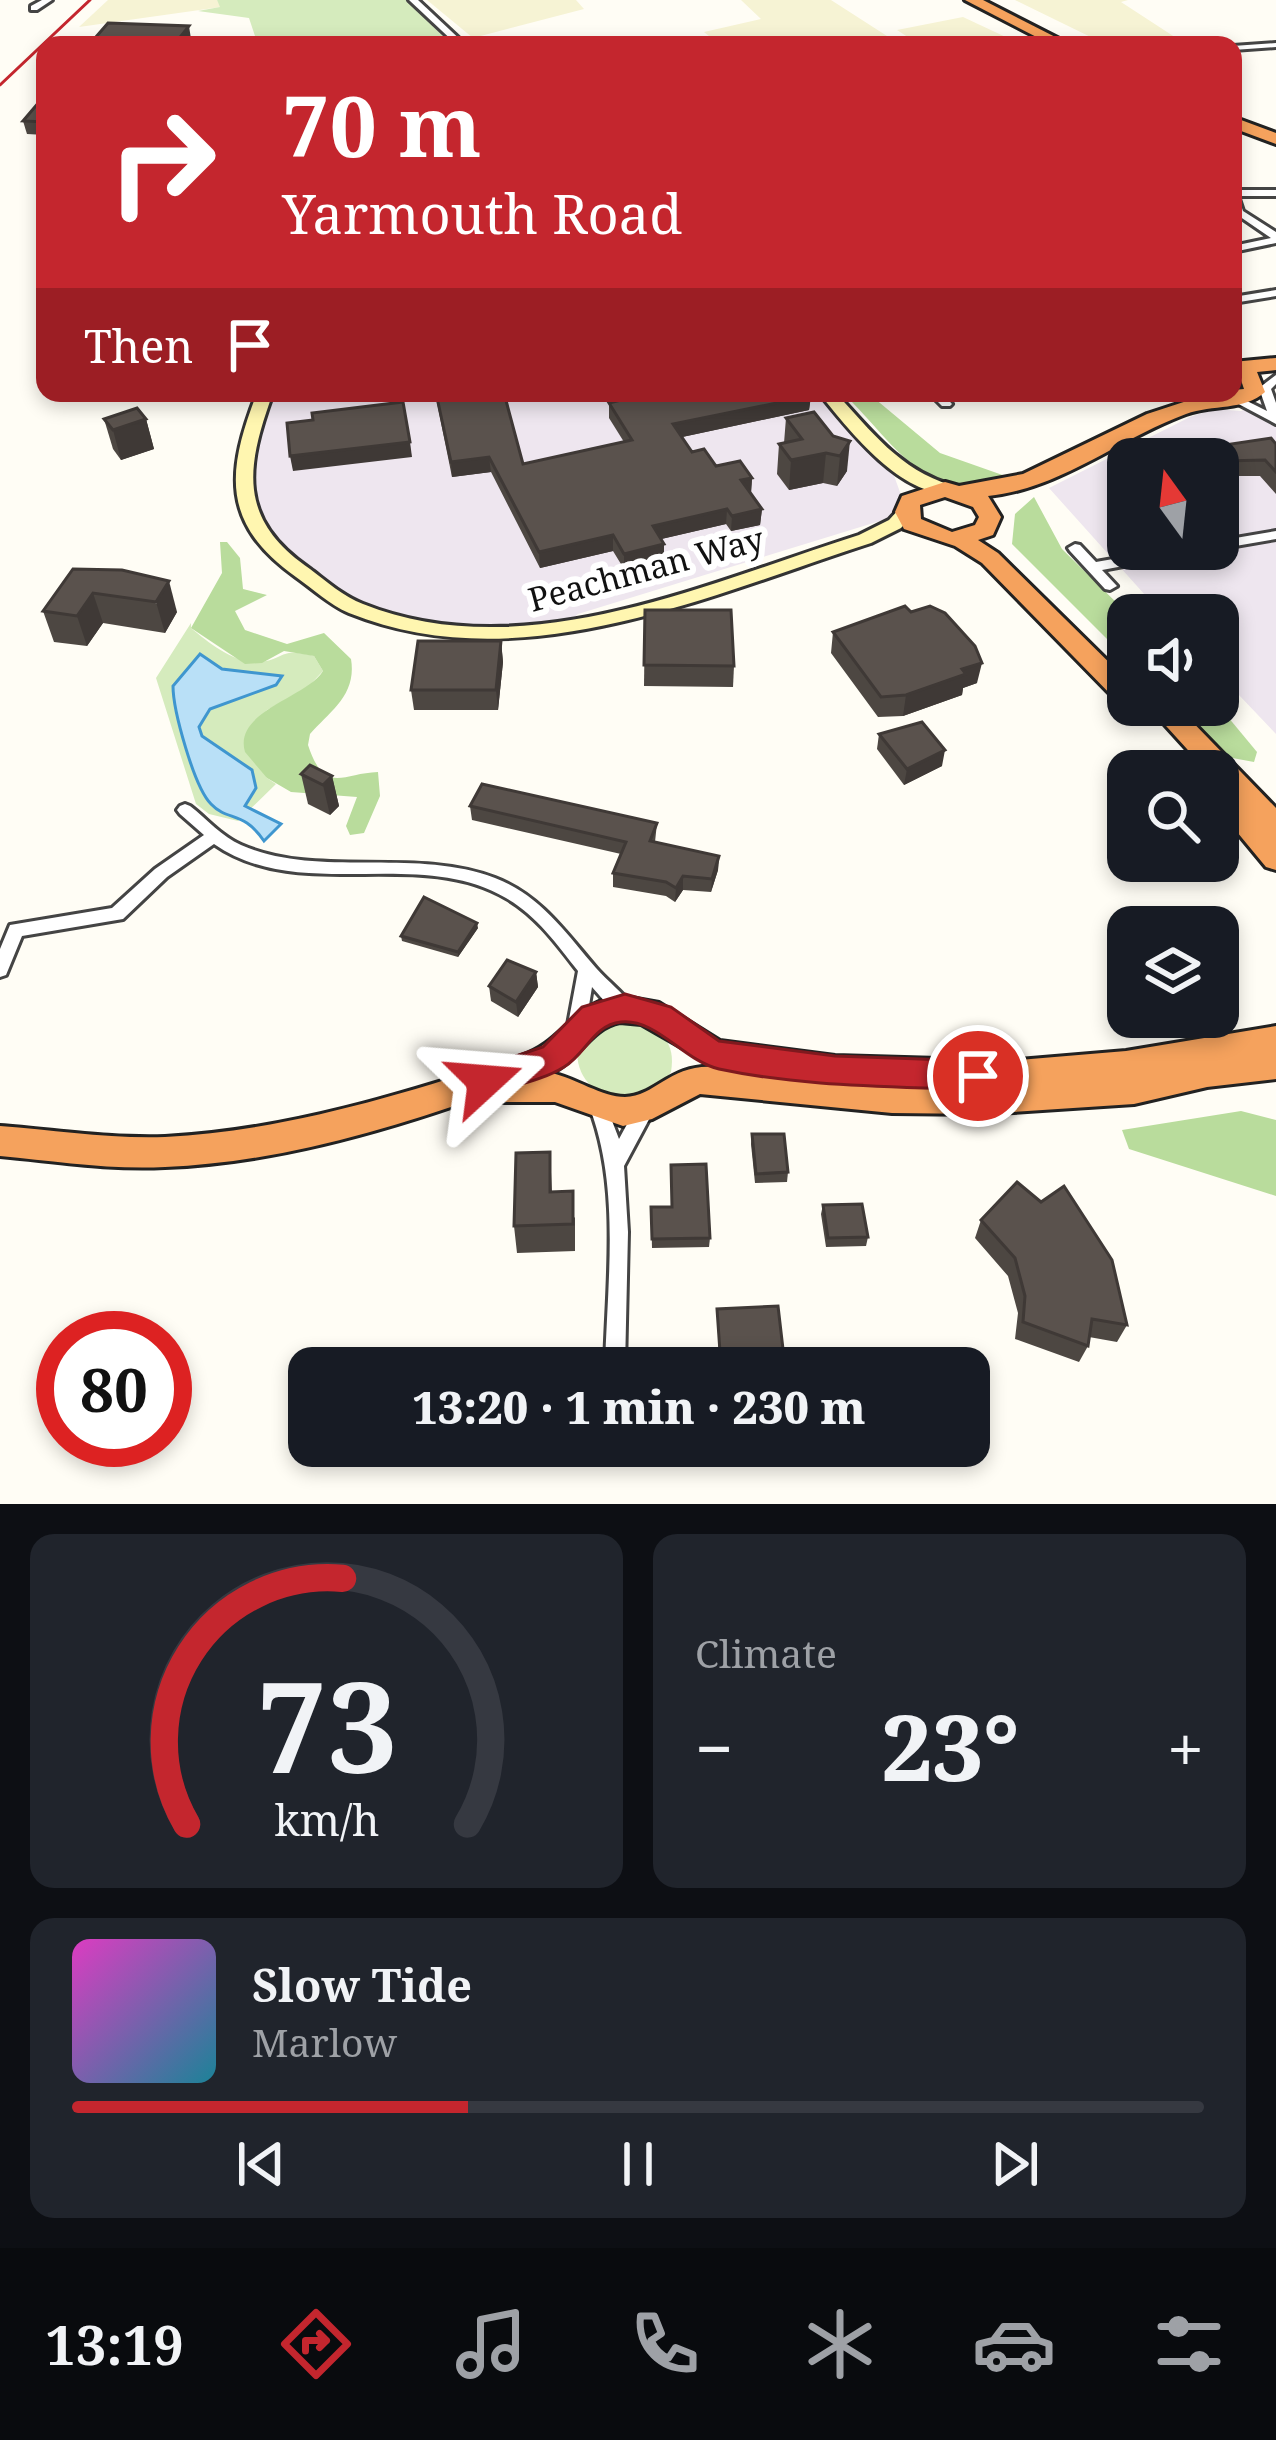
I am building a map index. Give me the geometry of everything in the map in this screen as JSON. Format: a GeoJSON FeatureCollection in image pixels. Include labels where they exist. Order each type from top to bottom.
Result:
{"type":"FeatureCollection","features":[{"type":"Feature","properties":{"kind":"highway"},"geometry":{"type":"LineString","coordinates":[[960,0],[1033,36]]}},
{"type":"Feature","properties":{"kind":"highway"},"geometry":{"type":"LineString","coordinates":[[972,0],[1046,36]]}},
{"type":"Feature","properties":{"kind":"highway"},"geometry":{"type":"LineString","coordinates":[[1242,123],[1276,136]]}},
{"type":"Feature","properties":{"kind":"highway"},"geometry":{"type":"LineString","coordinates":[[1172,412],[1182,402]]}},
{"type":"Feature","properties":{"kind":"highway"},"geometry":{"type":"LineString","coordinates":[[1107,676],[983,551],[960,539],[926,534],[908,506],[954,491],[1010,488],[1201,402]]}},
{"type":"Feature","properties":{"kind":"highway"},"geometry":{"type":"LineString","coordinates":[[960,539],[978,535],[1010,488]]}},
{"type":"Feature","properties":{"kind":"highway"},"geometry":{"type":"LineString","coordinates":[[954,491],[989,518],[1010,556],[1107,653]]}},
{"type":"Feature","properties":{"kind":"highway"},"geometry":{"type":"LineString","coordinates":[[1156,726],[1180,750]]}},
{"type":"Feature","properties":{"kind":"highway"},"geometry":{"type":"LineString","coordinates":[[1180,726],[1276,826]]}},
{"type":"Feature","properties":{"kind":"highway"},"geometry":{"type":"LineString","coordinates":[[1239,815],[1276,859]]}},
{"type":"Feature","properties":{"kind":"highway"},"geometry":{"type":"LineString","coordinates":[[461,1090],[570,1040],[593,1016],[625,1008],[659,1017],[704,1050],[734,1058],[949,1076],[1126,1065],[1276,1040]]}},
{"type":"Feature","properties":{"kind":"highway"},"geometry":{"type":"LineString","coordinates":[[662,1095],[685,1059],[680,1034]]}},
{"type":"Feature","properties":{"kind":"highway"},"geometry":{"type":"LineString","coordinates":[[570,1040],[566,1072],[588,1100]]}},
{"type":"Feature","properties":{"kind":"highway"},"geometry":{"type":"LineString","coordinates":[[1134,1090],[1207,1072],[1276,1065]]}},
{"type":"Feature","properties":{"kind":"highway"},"geometry":{"type":"LineString","coordinates":[[0,1141],[176,1151],[461,1090],[546,1086],[630,1111],[700,1079],[892,1099],[982,1100],[1276,1077]]}},
{"type":"Feature","properties":{"kind":"street"},"geometry":{"type":"LineString","coordinates":[[34,8],[48,0]]}},
{"type":"Feature","properties":{"kind":"street"},"geometry":{"type":"LineString","coordinates":[[413,0],[452,36]]}},
{"type":"Feature","properties":{"kind":"street"},"geometry":{"type":"LineString","coordinates":[[1242,48],[1276,45]]}},
{"type":"Feature","properties":{"kind":"street"},"geometry":{"type":"LineString","coordinates":[[1242,194],[1276,193]]}},
{"type":"Feature","properties":{"kind":"street"},"geometry":{"type":"LineString","coordinates":[[1242,214],[1276,238]]}},
{"type":"Feature","properties":{"kind":"street"},"geometry":{"type":"LineString","coordinates":[[1242,247],[1276,238]]}},
{"type":"Feature","properties":{"kind":"street"},"geometry":{"type":"LineString","coordinates":[[1242,299],[1276,293]]}},
{"type":"Feature","properties":{"kind":"street"},"geometry":{"type":"LineString","coordinates":[[1250,385],[1273,420]]}},
{"type":"Feature","properties":{"kind":"street"},"geometry":{"type":"LineString","coordinates":[[1250,385],[1265,388],[1273,420]]}},
{"type":"Feature","properties":{"kind":"street","name":"Peachman Way"},"geometry":{"type":"LineString","coordinates":[[262,402],[239,470],[244,505],[256,527],[319,589],[352,609],[407,625],[466,634],[562,628],[865,539],[895,524],[908,506]]}},
{"type":"Feature","properties":{"kind":"street"},"geometry":{"type":"LineString","coordinates":[[836,402],[898,468],[919,482],[954,491]]}},
{"type":"Feature","properties":{"kind":"street"},"geometry":{"type":"LineString","coordinates":[[898,468],[908,506]]}},
{"type":"Feature","properties":{"kind":"street","name":"Peachman Way"},"geometry":{"type":"LineString","coordinates":[[865,539],[926,534]]}},
{"type":"Feature","properties":{"kind":"street"},"geometry":{"type":"LineString","coordinates":[[1239,541],[1276,535]]}},
{"type":"Feature","properties":{"kind":"street"},"geometry":{"type":"LineString","coordinates":[[1075,548],[1111,586]]}},
{"type":"Feature","properties":{"kind":"street"},"geometry":{"type":"LineString","coordinates":[[1093,567],[1107,564]]}},
{"type":"Feature","properties":{"kind":"street"},"geometry":{"type":"LineString","coordinates":[[185,810],[213,837],[249,854],[296,865],[416,866],[491,883],[543,914],[625,1008]]}},
{"type":"Feature","properties":{"kind":"street"},"geometry":{"type":"LineString","coordinates":[[0,970],[16,930],[117,914],[161,873],[213,837]]}},
{"type":"Feature","properties":{"kind":"street"},"geometry":{"type":"LineString","coordinates":[[570,1040],[587,969]]}},
{"type":"Feature","properties":{"kind":"street"},"geometry":{"type":"LineString","coordinates":[[615,1165],[625,1138],[662,1095]]}},
{"type":"Feature","properties":{"kind":"street"},"geometry":{"type":"LineString","coordinates":[[588,1100],[608,1125],[615,1165],[615,1347]]}},
{"type":"Feature","properties":{"kind":"shaded area"},"geometry":{"type":"Polygon","coordinates":[[[108,0],[217,0],[221,7],[79,27],[108,0]]]}},
{"type":"Feature","properties":{"kind":"shaded area"},"geometry":{"type":"Polygon","coordinates":[[[427,0],[576,0],[584,9],[481,36],[471,36],[427,0]]]}},
{"type":"Feature","properties":{"kind":"shaded area"},"geometry":{"type":"Polygon","coordinates":[[[741,0],[831,0],[887,36],[709,36],[704,32],[761,19],[741,0]]]}},
{"type":"Feature","properties":{"kind":"shaded area"},"geometry":{"type":"Polygon","coordinates":[[[1015,0],[1128,0],[1121,2],[1173,36],[1089,36],[1015,0]]]}},
{"type":"Feature","properties":{"kind":"shaded area"},"geometry":{"type":"Polygon","coordinates":[[[963,17],[1004,36],[906,36],[897,30],[963,17]]]}},
{"type":"Feature","properties":{"kind":"shaded area"},"geometry":{"type":"Polygon","coordinates":[[[1276,397],[1276,734],[1239,695],[1239,594],[1144,594],[1123,570],[1239,570],[1239,438],[1148,438],[1214,409],[1241,411],[1276,397]]]}},
{"type":"Feature","properties":{"kind":"shaded area"},"geometry":{"type":"Polygon","coordinates":[[[261,402],[827,402],[892,470],[901,495],[893,517],[578,614],[562,628],[466,634],[352,609],[256,527],[247,437],[261,402]]]}},
{"type":"Feature","properties":{"kind":"shaded area"},"geometry":{"type":"Polygon","coordinates":[[[1107,459],[1107,553],[1049,488],[1107,459]]]}},
{"type":"Feature","properties":{"kind":"green space"},"geometry":{"type":"Polygon","coordinates":[[[217,0],[406,0],[443,36],[255,36],[249,18],[198,11],[220,7],[217,0]]]}},
{"type":"Feature","properties":{"kind":"green space"},"geometry":{"type":"Polygon","coordinates":[[[852,402],[879,402],[940,453],[1011,478],[955,484],[914,466],[852,402]]]}},
{"type":"Feature","properties":{"kind":"green space"},"geometry":{"type":"Polygon","coordinates":[[[1034,497],[1062,549],[1108,594],[1107,639],[1012,544],[1015,514],[1034,497]]]}},
{"type":"Feature","properties":{"kind":"green space"},"geometry":{"type":"Polygon","coordinates":[[[220,542],[227,542],[240,558],[243,589],[267,595],[235,611],[245,630],[287,644],[324,633],[351,659],[346,692],[310,734],[308,745],[314,761],[328,776],[378,772],[380,796],[364,833],[350,835],[346,826],[357,797],[291,792],[267,778],[245,752],[244,738],[260,715],[323,671],[314,656],[284,651],[262,663],[245,664],[191,628],[222,573],[220,542]]]}},
{"type":"Feature","properties":{"kind":"green space"},"geometry":{"type":"Polygon","coordinates":[[[191,623],[206,640],[241,660],[260,662],[288,653],[302,654],[314,656],[323,671],[307,688],[267,710],[245,737],[267,778],[276,784],[238,821],[209,814],[196,804],[156,678],[191,623]]]}},
{"type":"Feature","properties":{"kind":"green space"},"geometry":{"type":"Polygon","coordinates":[[[1195,726],[1235,726],[1257,752],[1254,762],[1239,759],[1239,750],[1220,750],[1195,726]]]}},
{"type":"Feature","properties":{"kind":"green space"},"geometry":{"type":"Polygon","coordinates":[[[636,1018],[669,1045],[671,1072],[645,1093],[615,1097],[600,1092],[580,1070],[577,1052],[605,1021],[636,1018]]]}},
{"type":"Feature","properties":{"kind":"green space"},"geometry":{"type":"Polygon","coordinates":[[[1241,1111],[1276,1120],[1276,1196],[1129,1149],[1122,1130],[1241,1111]]]}},
{"type":"Feature","properties":{"kind":"water"},"geometry":{"type":"Polygon","coordinates":[[[200,654],[222,669],[282,676],[276,685],[210,709],[199,727],[202,736],[252,770],[256,788],[245,806],[281,824],[264,841],[242,820],[211,804],[192,766],[173,686],[200,654]]]}},
{"type":"Feature","properties":{"kind":"building"},"geometry":{"type":"Polygon","coordinates":[[[108,23],[189,26],[181,36],[97,36],[108,23]]]}},
{"type":"Feature","properties":{"kind":"building"},"geometry":{"type":"Polygon","coordinates":[[[36,106],[36,122],[23,121],[36,106]]]}},
{"type":"Feature","properties":{"kind":"building"},"geometry":{"type":"Polygon","coordinates":[[[403,402],[410,442],[290,456],[287,423],[313,420],[312,413],[403,402]]]}},
{"type":"Feature","properties":{"kind":"building"},"geometry":{"type":"Polygon","coordinates":[[[438,402],[506,402],[523,464],[632,440],[609,403],[613,402],[781,402],[673,424],[692,452],[704,449],[716,466],[740,461],[752,478],[741,480],[762,509],[732,516],[727,509],[653,526],[664,544],[624,554],[613,535],[539,552],[489,457],[451,462],[438,402]]]}},
{"type":"Feature","properties":{"kind":"building"},"geometry":{"type":"Polygon","coordinates":[[[137,408],[146,419],[113,430],[104,419],[137,408]]]}},
{"type":"Feature","properties":{"kind":"building"},"geometry":{"type":"Polygon","coordinates":[[[814,412],[833,436],[850,441],[840,456],[826,453],[791,460],[779,444],[802,439],[786,418],[814,412]]]}},
{"type":"Feature","properties":{"kind":"building"},"geometry":{"type":"Polygon","coordinates":[[[1271,438],[1276,444],[1276,472],[1265,460],[1239,461],[1239,443],[1271,438]]]}},
{"type":"Feature","properties":{"kind":"building"},"geometry":{"type":"Polygon","coordinates":[[[73,569],[122,570],[169,581],[156,602],[93,593],[77,616],[43,611],[73,569]]]}},
{"type":"Feature","properties":{"kind":"building"},"geometry":{"type":"Polygon","coordinates":[[[905,606],[911,612],[930,606],[945,613],[975,646],[982,663],[962,669],[966,674],[906,695],[881,697],[833,632],[905,606]]]}},
{"type":"Feature","properties":{"kind":"building"},"geometry":{"type":"Polygon","coordinates":[[[645,610],[731,610],[734,666],[644,665],[645,610]]]}},
{"type":"Feature","properties":{"kind":"building"},"geometry":{"type":"Polygon","coordinates":[[[418,641],[501,641],[496,690],[411,690],[418,641]]]}},
{"type":"Feature","properties":{"kind":"building"},"geometry":{"type":"Polygon","coordinates":[[[922,722],[945,750],[907,769],[879,734],[922,722]]]}},
{"type":"Feature","properties":{"kind":"building"},"geometry":{"type":"Polygon","coordinates":[[[310,765],[332,776],[323,785],[301,774],[310,765]]]}},
{"type":"Feature","properties":{"kind":"building"},"geometry":{"type":"Polygon","coordinates":[[[482,784],[657,823],[650,841],[719,856],[712,879],[683,876],[676,888],[613,873],[626,842],[470,806],[482,784]]]}},
{"type":"Feature","properties":{"kind":"building"},"geometry":{"type":"Polygon","coordinates":[[[424,897],[477,923],[458,952],[401,936],[424,897]]]}},
{"type":"Feature","properties":{"kind":"building"},"geometry":{"type":"Polygon","coordinates":[[[507,960],[536,972],[516,1002],[489,986],[507,960]]]}},
{"type":"Feature","properties":{"kind":"building"},"geometry":{"type":"Polygon","coordinates":[[[752,1134],[784,1134],[788,1172],[756,1174],[752,1134]]]}},
{"type":"Feature","properties":{"kind":"building"},"geometry":{"type":"Polygon","coordinates":[[[550,1152],[550,1192],[573,1191],[573,1224],[514,1226],[516,1153],[550,1152]]]}},
{"type":"Feature","properties":{"kind":"building"},"geometry":{"type":"Polygon","coordinates":[[[706,1164],[710,1238],[652,1239],[651,1207],[672,1207],[671,1165],[706,1164]]]}},
{"type":"Feature","properties":{"kind":"building"},"geometry":{"type":"Polygon","coordinates":[[[1017,1182],[1041,1202],[1064,1186],[1112,1260],[1127,1325],[1092,1319],[1088,1346],[1023,1322],[1025,1296],[1015,1258],[981,1220],[1017,1182]]]}},
{"type":"Feature","properties":{"kind":"building"},"geometry":{"type":"Polygon","coordinates":[[[862,1204],[868,1237],[828,1238],[823,1205],[862,1204]]]}},
{"type":"Feature","properties":{"kind":"building"},"geometry":{"type":"Polygon","coordinates":[[[778,1306],[783,1347],[720,1347],[717,1309],[778,1306]]]}},
{"type":"Feature","properties":{"kind":"railway"},"geometry":{"type":"LineString","coordinates":[[52,36],[90,0]]}},
{"type":"Feature","properties":{"kind":"railway"},"geometry":{"type":"LineString","coordinates":[[0,85],[36,51]]}},
{"type":"Feature","properties":{"kind":"route"},"geometry":{"type":"LineString","coordinates":[[485,1081],[554,1057],[593,1016],[625,1008],[659,1017],[693,1045],[717,1054],[835,1070],[978,1076]]}}]}
